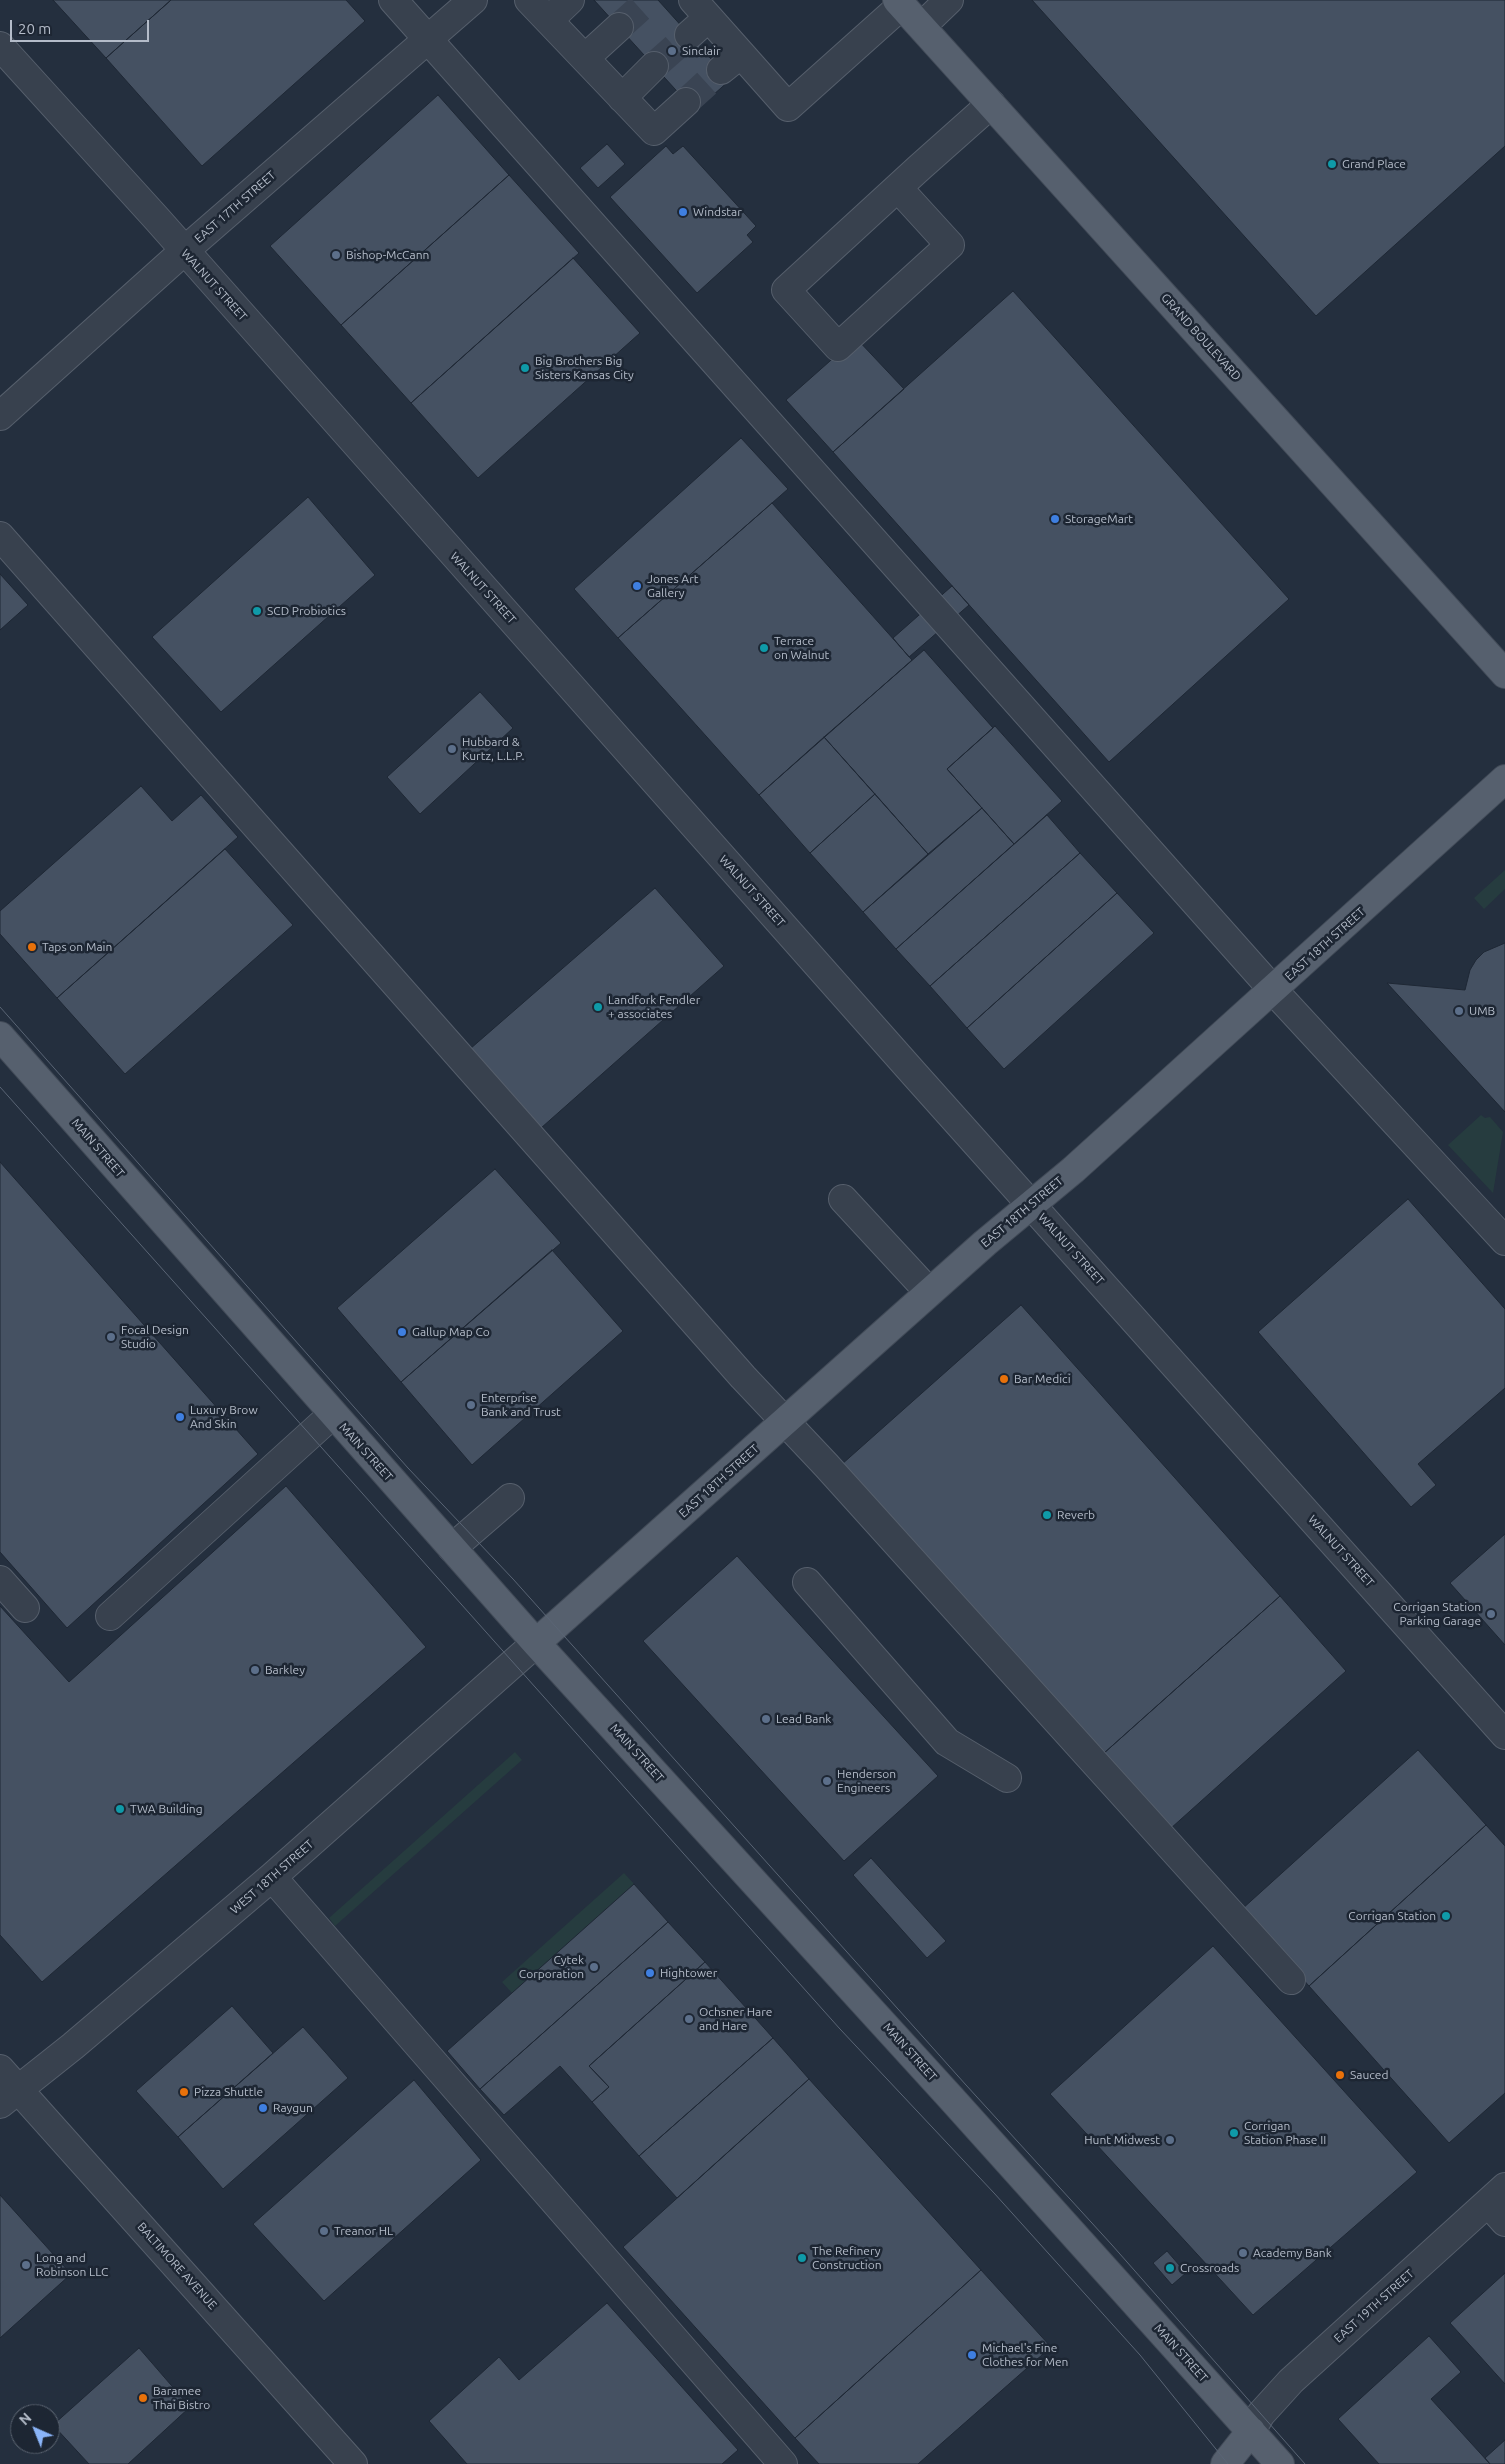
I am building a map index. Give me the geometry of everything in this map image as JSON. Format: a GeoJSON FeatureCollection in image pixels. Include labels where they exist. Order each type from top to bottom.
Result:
{"type":"FeatureCollection","features":[{"type":"Feature","properties":{"kind":"main road","name":"GRAND BOULEVARD"},"geometry":{"type":"LineString","coordinates":[[900,2],[1505,674]]}},
{"type":"Feature","properties":{"kind":"main road","name":"EAST 18TH STREET"},"geometry":{"type":"LineString","coordinates":[[536,1643],[929,1292],[1073,1170],[1274,991],[1505,779]]}},
{"type":"Feature","properties":{"kind":"main road","name":"MAIN STREET"},"geometry":{"type":"LineString","coordinates":[[0,1036],[536,1643],[945,2090],[1280,2464]]}},
{"type":"Feature","properties":{"kind":"main road"},"geometry":{"type":"LineString","coordinates":[[1225,2464],[1251,2431]]}},
{"type":"Feature","properties":{"kind":"street"},"geometry":{"type":"LineString","coordinates":[[392,0],[1274,991],[1505,1241]]}},
{"type":"Feature","properties":{"kind":"street","name":"EAST 17TH STREET"},"geometry":{"type":"LineString","coordinates":[[0,416],[184,251],[473,0]]}},
{"type":"Feature","properties":{"kind":"street"},"geometry":{"type":"LineString","coordinates":[[529,0],[654,131],[686,102]]}},
{"type":"Feature","properties":{"kind":"street"},"geometry":{"type":"LineString","coordinates":[[549,20],[570,0]]}},
{"type":"Feature","properties":{"kind":"street"},"geometry":{"type":"LineString","coordinates":[[922,26],[949,0]]}},
{"type":"Feature","properties":{"kind":"street"},"geometry":{"type":"LineString","coordinates":[[696,11],[731,62],[788,107],[900,2]]}},
{"type":"Feature","properties":{"kind":"street"},"geometry":{"type":"LineString","coordinates":[[584,58],[619,27]]}},
{"type":"Feature","properties":{"kind":"street","name":"WALNUT STREET"},"geometry":{"type":"LineString","coordinates":[[0,46],[1505,1735]]}},
{"type":"Feature","properties":{"kind":"street"},"geometry":{"type":"LineString","coordinates":[[622,98],[654,66]]}},
{"type":"Feature","properties":{"kind":"street"},"geometry":{"type":"LineString","coordinates":[[898,188],[950,245],[838,346],[786,290],[898,188],[991,104]]}},
{"type":"Feature","properties":{"kind":"street"},"geometry":{"type":"LineString","coordinates":[[0,536],[743,1377],[786,1421],[1291,1980]]}},
{"type":"Feature","properties":{"kind":"street"},"geometry":{"type":"LineString","coordinates":[[843,1199],[929,1292]]}},
{"type":"Feature","properties":{"kind":"street"},"geometry":{"type":"LineString","coordinates":[[110,1616],[333,1414]]}},
{"type":"Feature","properties":{"kind":"street"},"geometry":{"type":"LineString","coordinates":[[452,1548],[510,1498]]}},
{"type":"Feature","properties":{"kind":"street"},"geometry":{"type":"LineString","coordinates":[[0,1580],[25,1608]]}},
{"type":"Feature","properties":{"kind":"street"},"geometry":{"type":"LineString","coordinates":[[806,1582],[947,1742],[1007,1778]]}},
{"type":"Feature","properties":{"kind":"street","name":"WEST 18TH STREET"},"geometry":{"type":"LineString","coordinates":[[9,2096],[77,2043],[272,1877],[536,1643]]}},
{"type":"Feature","properties":{"kind":"street"},"geometry":{"type":"LineString","coordinates":[[272,1877],[783,2464]]}},
{"type":"Feature","properties":{"kind":"street","name":"BALTIMORE AVENUE"},"geometry":{"type":"LineString","coordinates":[[0,2069],[9,2096],[353,2464]]}},
{"type":"Feature","properties":{"kind":"street","name":"EAST 19TH STREET"},"geometry":{"type":"LineString","coordinates":[[1251,2431],[1261,2414],[1291,2381],[1499,2204]]}},
{"type":"Feature","properties":{"kind":"green space"},"geometry":{"type":"Polygon","coordinates":[[[1505,870],[1505,889],[1484,909],[1474,898],[1505,870]]]}},
{"type":"Feature","properties":{"kind":"green space"},"geometry":{"type":"Polygon","coordinates":[[[1481,1115],[1485,1118],[1490,1117],[1503,1132],[1493,1193],[1448,1145],[1481,1115]]]}},
{"type":"Feature","properties":{"kind":"green space"},"geometry":{"type":"Polygon","coordinates":[[[515,1752],[522,1760],[335,1926],[329,1918],[515,1752]]]}},
{"type":"Feature","properties":{"kind":"green space"},"geometry":{"type":"Polygon","coordinates":[[[624,1873],[634,1884],[512,1993],[502,1982],[624,1873]]]}},
{"type":"Feature","properties":{"kind":"building"},"geometry":{"type":"Polygon","coordinates":[[[53,0],[171,0],[106,58],[53,0]]]}},
{"type":"Feature","properties":{"kind":"building"},"geometry":{"type":"Polygon","coordinates":[[[171,0],[346,0],[365,21],[202,166],[106,58],[171,0]]]}},
{"type":"Feature","properties":{"kind":"building","name":"Sinclair"},"geometry":{"type":"Polygon","coordinates":[[[594,0],[658,0],[730,80],[695,111],[594,0]]]}},
{"type":"Feature","properties":{"kind":"building","name":"Grand Place"},"geometry":{"type":"Polygon","coordinates":[[[1032,0],[1505,0],[1505,146],[1316,316],[1032,0]]]}},
{"type":"Feature","properties":{"kind":"building"},"geometry":{"type":"Polygon","coordinates":[[[438,95],[509,175],[341,325],[270,246],[438,95]]]}},
{"type":"Feature","properties":{"kind":"building"},"geometry":{"type":"Polygon","coordinates":[[[607,144],[625,164],[598,188],[580,168],[607,144]]]}},
{"type":"Feature","properties":{"kind":"building","name":"Windstar"},"geometry":{"type":"Polygon","coordinates":[[[666,146],[673,154],[683,146],[756,226],[747,235],[753,242],[697,293],[610,197],[666,146]]]}},
{"type":"Feature","properties":{"kind":"building"},"geometry":{"type":"Polygon","coordinates":[[[509,175],[579,253],[411,403],[341,325],[509,175]]]}},
{"type":"Feature","properties":{"kind":"building","name":"Big Brothers Big Sisters Kansas City"},"geometry":{"type":"Polygon","coordinates":[[[573,258],[640,333],[478,478],[411,403],[573,258]]]}},
{"type":"Feature","properties":{"kind":"building","name":"StorageMart"},"geometry":{"type":"Polygon","coordinates":[[[1013,291],[1289,599],[1109,762],[833,452],[1013,291]]]}},
{"type":"Feature","properties":{"kind":"building"},"geometry":{"type":"Polygon","coordinates":[[[856,338],[904,389],[833,452],[786,400],[856,338]]]}},
{"type":"Feature","properties":{"kind":"building"},"geometry":{"type":"Polygon","coordinates":[[[741,438],[788,489],[618,638],[574,589],[741,438]]]}},
{"type":"Feature","properties":{"kind":"building","name":"SCD Probiotics"},"geometry":{"type":"Polygon","coordinates":[[[308,497],[375,575],[221,712],[152,637],[308,497]]]}},
{"type":"Feature","properties":{"kind":"building","name":"Terrace on Walnut"},"geometry":{"type":"Polygon","coordinates":[[[772,503],[912,660],[759,795],[618,638],[772,503]]]}},
{"type":"Feature","properties":{"kind":"building"},"geometry":{"type":"Polygon","coordinates":[[[0,574],[28,605],[0,630],[0,574]]]}},
{"type":"Feature","properties":{"kind":"building"},"geometry":{"type":"Polygon","coordinates":[[[952,586],[969,605],[909,657],[893,638],[952,586]]]}},
{"type":"Feature","properties":{"kind":"building"},"geometry":{"type":"Polygon","coordinates":[[[924,650],[993,728],[947,769],[982,808],[928,854],[824,737],[924,650]]]}},
{"type":"Feature","properties":{"kind":"building"},"geometry":{"type":"Polygon","coordinates":[[[480,692],[513,728],[420,814],[387,777],[480,692]]]}},
{"type":"Feature","properties":{"kind":"building"},"geometry":{"type":"Polygon","coordinates":[[[995,726],[1062,801],[1014,844],[947,769],[995,726]]]}},
{"type":"Feature","properties":{"kind":"building"},"geometry":{"type":"Polygon","coordinates":[[[824,737],[875,794],[810,853],[759,795],[824,737]]]}},
{"type":"Feature","properties":{"kind":"building"},"geometry":{"type":"Polygon","coordinates":[[[141,786],[172,821],[201,795],[238,837],[57,998],[0,934],[0,911],[141,786]]]}},
{"type":"Feature","properties":{"kind":"building"},"geometry":{"type":"Polygon","coordinates":[[[875,794],[928,854],[863,912],[810,853],[875,794]]]}},
{"type":"Feature","properties":{"kind":"building"},"geometry":{"type":"Polygon","coordinates":[[[982,808],[1014,844],[896,949],[863,912],[982,808]]]}},
{"type":"Feature","properties":{"kind":"building"},"geometry":{"type":"Polygon","coordinates":[[[1047,815],[1080,853],[930,986],[896,949],[1047,815]]]}},
{"type":"Feature","properties":{"kind":"building"},"geometry":{"type":"Polygon","coordinates":[[[225,849],[293,925],[125,1074],[57,998],[225,849]]]}},
{"type":"Feature","properties":{"kind":"building"},"geometry":{"type":"Polygon","coordinates":[[[1080,853],[1117,893],[967,1028],[930,986],[1080,853]]]}},
{"type":"Feature","properties":{"kind":"building","name":"Landfork Fendler + associates"},"geometry":{"type":"Polygon","coordinates":[[[655,888],[724,966],[541,1128],[470,1049],[655,888]]]}},
{"type":"Feature","properties":{"kind":"building"},"geometry":{"type":"Polygon","coordinates":[[[1117,893],[1154,933],[1004,1069],[967,1028],[1117,893]]]}},
{"type":"Feature","properties":{"kind":"building","name":"UMB"},"geometry":{"type":"Polygon","coordinates":[[[1505,943],[1505,1112],[1387,983],[1465,990],[1470,970],[1476,960],[1484,952],[1505,943]]]}},
{"type":"Feature","properties":{"kind":"building"},"geometry":{"type":"Polygon","coordinates":[[[0,1162],[258,1454],[67,1628],[0,1552],[0,1162]]]}},
{"type":"Feature","properties":{"kind":"building"},"geometry":{"type":"Polygon","coordinates":[[[495,1169],[561,1243],[401,1382],[337,1308],[495,1169]]]}},
{"type":"Feature","properties":{"kind":"building"},"geometry":{"type":"Polygon","coordinates":[[[1408,1199],[1505,1309],[1505,1388],[1418,1464],[1436,1485],[1411,1507],[1258,1332],[1408,1199]]]}},
{"type":"Feature","properties":{"kind":"building"},"geometry":{"type":"Polygon","coordinates":[[[552,1250],[623,1331],[472,1465],[401,1382],[552,1250]]]}},
{"type":"Feature","properties":{"kind":"building","name":"Reverb"},"geometry":{"type":"Polygon","coordinates":[[[1021,1305],[1280,1596],[1103,1754],[841,1465],[1021,1305]]]}},
{"type":"Feature","properties":{"kind":"building","name":"TWA Building"},"geometry":{"type":"Polygon","coordinates":[[[286,1486],[426,1647],[42,1982],[0,1935],[0,1606],[69,1682],[286,1486]]]}},
{"type":"Feature","properties":{"kind":"building","name":"Corrigan Station Parking Garage"},"geometry":{"type":"Polygon","coordinates":[[[1505,1534],[1505,1645],[1450,1583],[1505,1534]]]}},
{"type":"Feature","properties":{"kind":"building"},"geometry":{"type":"Polygon","coordinates":[[[737,1556],[938,1776],[844,1861],[643,1641],[737,1556]]]}},
{"type":"Feature","properties":{"kind":"building"},"geometry":{"type":"Polygon","coordinates":[[[1280,1596],[1346,1671],[1170,1829],[1103,1754],[1280,1596]]]}},
{"type":"Feature","properties":{"kind":"building"},"geometry":{"type":"Polygon","coordinates":[[[1418,1750],[1486,1825],[1309,1986],[1241,1910],[1418,1750]]]}},
{"type":"Feature","properties":{"kind":"building","name":"Corrigan Station"},"geometry":{"type":"Polygon","coordinates":[[[1486,1825],[1505,1846],[1505,2093],[1449,2143],[1309,1986],[1486,1825]]]}},
{"type":"Feature","properties":{"kind":"building"},"geometry":{"type":"Polygon","coordinates":[[[871,1858],[946,1941],[927,1958],[853,1875],[871,1858]]]}},
{"type":"Feature","properties":{"kind":"building"},"geometry":{"type":"Polygon","coordinates":[[[634,1884],[668,1922],[480,2089],[447,2051],[634,1884]]]}},
{"type":"Feature","properties":{"kind":"building"},"geometry":{"type":"Polygon","coordinates":[[[668,1922],[705,1962],[589,2066],[609,2087],[592,2102],[560,2066],[504,2115],[480,2089],[668,1922]]]}},
{"type":"Feature","properties":{"kind":"building","name":"Corrigan Station Phase II"},"geometry":{"type":"Polygon","coordinates":[[[1213,1946],[1417,2172],[1253,2315],[1050,2094],[1213,1946]]]}},
{"type":"Feature","properties":{"kind":"building"},"geometry":{"type":"Polygon","coordinates":[[[705,1962],[773,2038],[639,2156],[592,2102],[609,2087],[589,2066],[705,1962]]]}},
{"type":"Feature","properties":{"kind":"building"},"geometry":{"type":"Polygon","coordinates":[[[232,2006],[273,2053],[178,2137],[136,2091],[232,2006]]]}},
{"type":"Feature","properties":{"kind":"building","name":"Raygun"},"geometry":{"type":"Polygon","coordinates":[[[303,2027],[348,2078],[223,2189],[178,2137],[303,2027]]]}},
{"type":"Feature","properties":{"kind":"building"},"geometry":{"type":"Polygon","coordinates":[[[773,2038],[809,2079],[677,2198],[639,2156],[773,2038]]]}},
{"type":"Feature","properties":{"kind":"building","name":"The Refinery Construction"},"geometry":{"type":"Polygon","coordinates":[[[809,2079],[981,2270],[795,2438],[623,2247],[809,2079]]]}},
{"type":"Feature","properties":{"kind":"building"},"geometry":{"type":"Polygon","coordinates":[[[414,2080],[481,2160],[324,2301],[253,2224],[414,2080]]]}},
{"type":"Feature","properties":{"kind":"building"},"geometry":{"type":"Polygon","coordinates":[[[0,2195],[71,2274],[0,2338],[0,2195]]]}},
{"type":"Feature","properties":{"kind":"building","name":"Crossroads"},"geometry":{"type":"Polygon","coordinates":[[[1167,2251],[1186,2273],[1172,2285],[1153,2263],[1167,2251]]]}},
{"type":"Feature","properties":{"kind":"building"},"geometry":{"type":"Polygon","coordinates":[[[981,2270],[1051,2347],[918,2464],[819,2464],[795,2438],[981,2270]]]}},
{"type":"Feature","properties":{"kind":"building"},"geometry":{"type":"Polygon","coordinates":[[[1505,2273],[1505,2384],[1450,2323],[1505,2273]]]}},
{"type":"Feature","properties":{"kind":"building"},"geometry":{"type":"Polygon","coordinates":[[[607,2303],[738,2450],[722,2464],[467,2464],[429,2421],[499,2357],[519,2380],[607,2303]]]}},
{"type":"Feature","properties":{"kind":"building"},"geometry":{"type":"Polygon","coordinates":[[[1429,2336],[1461,2372],[1431,2399],[1490,2464],[1379,2464],[1338,2419],[1429,2336]]]}},
{"type":"Feature","properties":{"kind":"building"},"geometry":{"type":"Polygon","coordinates":[[[139,2348],[190,2407],[128,2464],[89,2464],[60,2433],[60,2419],[139,2348]]]}},
{"type":"Feature","properties":{"kind":"building"},"geometry":{"type":"Polygon","coordinates":[[[1505,2440],[1505,2464],[1490,2464],[1485,2458],[1505,2440]]]}},
{"type":"Feature","properties":{"kind":"tunnel"},"geometry":{"type":"LineString","coordinates":[[619,27],[649,0]]}},
{"type":"Feature","properties":{"kind":"tunnel"},"geometry":{"type":"LineString","coordinates":[[654,66],[689,35]]}},
{"type":"Feature","properties":{"kind":"tunnel"},"geometry":{"type":"LineString","coordinates":[[686,102],[721,70]]}},
{"type":"Feature","properties":{"kind":"tram line"},"geometry":{"type":"LineString","coordinates":[[0,1007],[408,1468],[513,1579],[966,2085],[1112,2245],[1305,2464]]}},
{"type":"Feature","properties":{"kind":"tram line"},"geometry":{"type":"LineString","coordinates":[[0,1087],[840,2029],[994,2193],[1140,2355],[1228,2464]]}},
{"type":"Feature","properties":{"kind":"place","name":"Sinclair"},"geometry":{"type":"Point","coordinates":[672,51]}},
{"type":"Feature","properties":{"kind":"place","name":"Grand Place"},"geometry":{"type":"Point","coordinates":[1332,164]}},
{"type":"Feature","properties":{"kind":"place","name":"Windstar"},"geometry":{"type":"Point","coordinates":[683,212]}},
{"type":"Feature","properties":{"kind":"place","name":"Bishop-McCann"},"geometry":{"type":"Point","coordinates":[336,255]}},
{"type":"Feature","properties":{"kind":"place","name":"Big Brothers Big Sisters Kansas City"},"geometry":{"type":"Point","coordinates":[525,368]}},
{"type":"Feature","properties":{"kind":"place","name":"StorageMart"},"geometry":{"type":"Point","coordinates":[1055,519]}},
{"type":"Feature","properties":{"kind":"place","name":"Jones Art Gallery"},"geometry":{"type":"Point","coordinates":[637,586]}},
{"type":"Feature","properties":{"kind":"place","name":"SCD Probiotics"},"geometry":{"type":"Point","coordinates":[257,611]}},
{"type":"Feature","properties":{"kind":"place","name":"Terrace on Walnut"},"geometry":{"type":"Point","coordinates":[764,648]}},
{"type":"Feature","properties":{"kind":"place","name":"Hubbard & Kurtz, L.L.P."},"geometry":{"type":"Point","coordinates":[452,749]}},
{"type":"Feature","properties":{"kind":"place","name":"Taps on Main"},"geometry":{"type":"Point","coordinates":[32,947]}},
{"type":"Feature","properties":{"kind":"place","name":"Landfork Fendler + associates"},"geometry":{"type":"Point","coordinates":[598,1007]}},
{"type":"Feature","properties":{"kind":"place","name":"UMB"},"geometry":{"type":"Point","coordinates":[1459,1011]}},
{"type":"Feature","properties":{"kind":"place","name":"Gallup Map Co"},"geometry":{"type":"Point","coordinates":[402,1332]}},
{"type":"Feature","properties":{"kind":"place","name":"Focal Design Studio"},"geometry":{"type":"Point","coordinates":[111,1337]}},
{"type":"Feature","properties":{"kind":"place","name":"Bar Medici"},"geometry":{"type":"Point","coordinates":[1004,1379]}},
{"type":"Feature","properties":{"kind":"place","name":"Enterprise Bank and Trust"},"geometry":{"type":"Point","coordinates":[471,1405]}},
{"type":"Feature","properties":{"kind":"place","name":"Luxury Brow And Skin"},"geometry":{"type":"Point","coordinates":[180,1417]}},
{"type":"Feature","properties":{"kind":"place","name":"Reverb"},"geometry":{"type":"Point","coordinates":[1047,1515]}},
{"type":"Feature","properties":{"kind":"place","name":"Corrigan Station Parking Garage"},"geometry":{"type":"Point","coordinates":[1491,1614]}},
{"type":"Feature","properties":{"kind":"place","name":"Barkley"},"geometry":{"type":"Point","coordinates":[255,1670]}},
{"type":"Feature","properties":{"kind":"place","name":"Lead Bank"},"geometry":{"type":"Point","coordinates":[766,1719]}},
{"type":"Feature","properties":{"kind":"place","name":"Henderson Engineers"},"geometry":{"type":"Point","coordinates":[827,1781]}},
{"type":"Feature","properties":{"kind":"place","name":"TWA Building"},"geometry":{"type":"Point","coordinates":[120,1809]}},
{"type":"Feature","properties":{"kind":"place","name":"Corrigan Station"},"geometry":{"type":"Point","coordinates":[1446,1916]}},
{"type":"Feature","properties":{"kind":"place","name":"Cytek Corporation"},"geometry":{"type":"Point","coordinates":[594,1967]}},
{"type":"Feature","properties":{"kind":"place","name":"Hightower"},"geometry":{"type":"Point","coordinates":[650,1973]}},
{"type":"Feature","properties":{"kind":"place","name":"Ochsner Hare and Hare"},"geometry":{"type":"Point","coordinates":[689,2019]}},
{"type":"Feature","properties":{"kind":"place","name":"Sauced"},"geometry":{"type":"Point","coordinates":[1340,2075]}},
{"type":"Feature","properties":{"kind":"place","name":"Pizza Shuttle"},"geometry":{"type":"Point","coordinates":[184,2092]}},
{"type":"Feature","properties":{"kind":"place","name":"Raygun"},"geometry":{"type":"Point","coordinates":[263,2108]}},
{"type":"Feature","properties":{"kind":"place","name":"Corrigan Station Phase II"},"geometry":{"type":"Point","coordinates":[1234,2133]}},
{"type":"Feature","properties":{"kind":"place","name":"Hunt Midwest"},"geometry":{"type":"Point","coordinates":[1170,2140]}},
{"type":"Feature","properties":{"kind":"place","name":"Treanor HL"},"geometry":{"type":"Point","coordinates":[324,2231]}},
{"type":"Feature","properties":{"kind":"place","name":"Academy Bank"},"geometry":{"type":"Point","coordinates":[1243,2253]}},
{"type":"Feature","properties":{"kind":"place","name":"The Refinery Construction"},"geometry":{"type":"Point","coordinates":[802,2258]}},
{"type":"Feature","properties":{"kind":"place","name":"Long and Robinson LLC"},"geometry":{"type":"Point","coordinates":[26,2265]}},
{"type":"Feature","properties":{"kind":"place","name":"Crossroads"},"geometry":{"type":"Point","coordinates":[1170,2268]}},
{"type":"Feature","properties":{"kind":"place","name":"Michael's Fine Clothes for Men"},"geometry":{"type":"Point","coordinates":[972,2355]}},
{"type":"Feature","properties":{"kind":"place","name":"Baramee Thai Bistro"},"geometry":{"type":"Point","coordinates":[143,2398]}}]}
